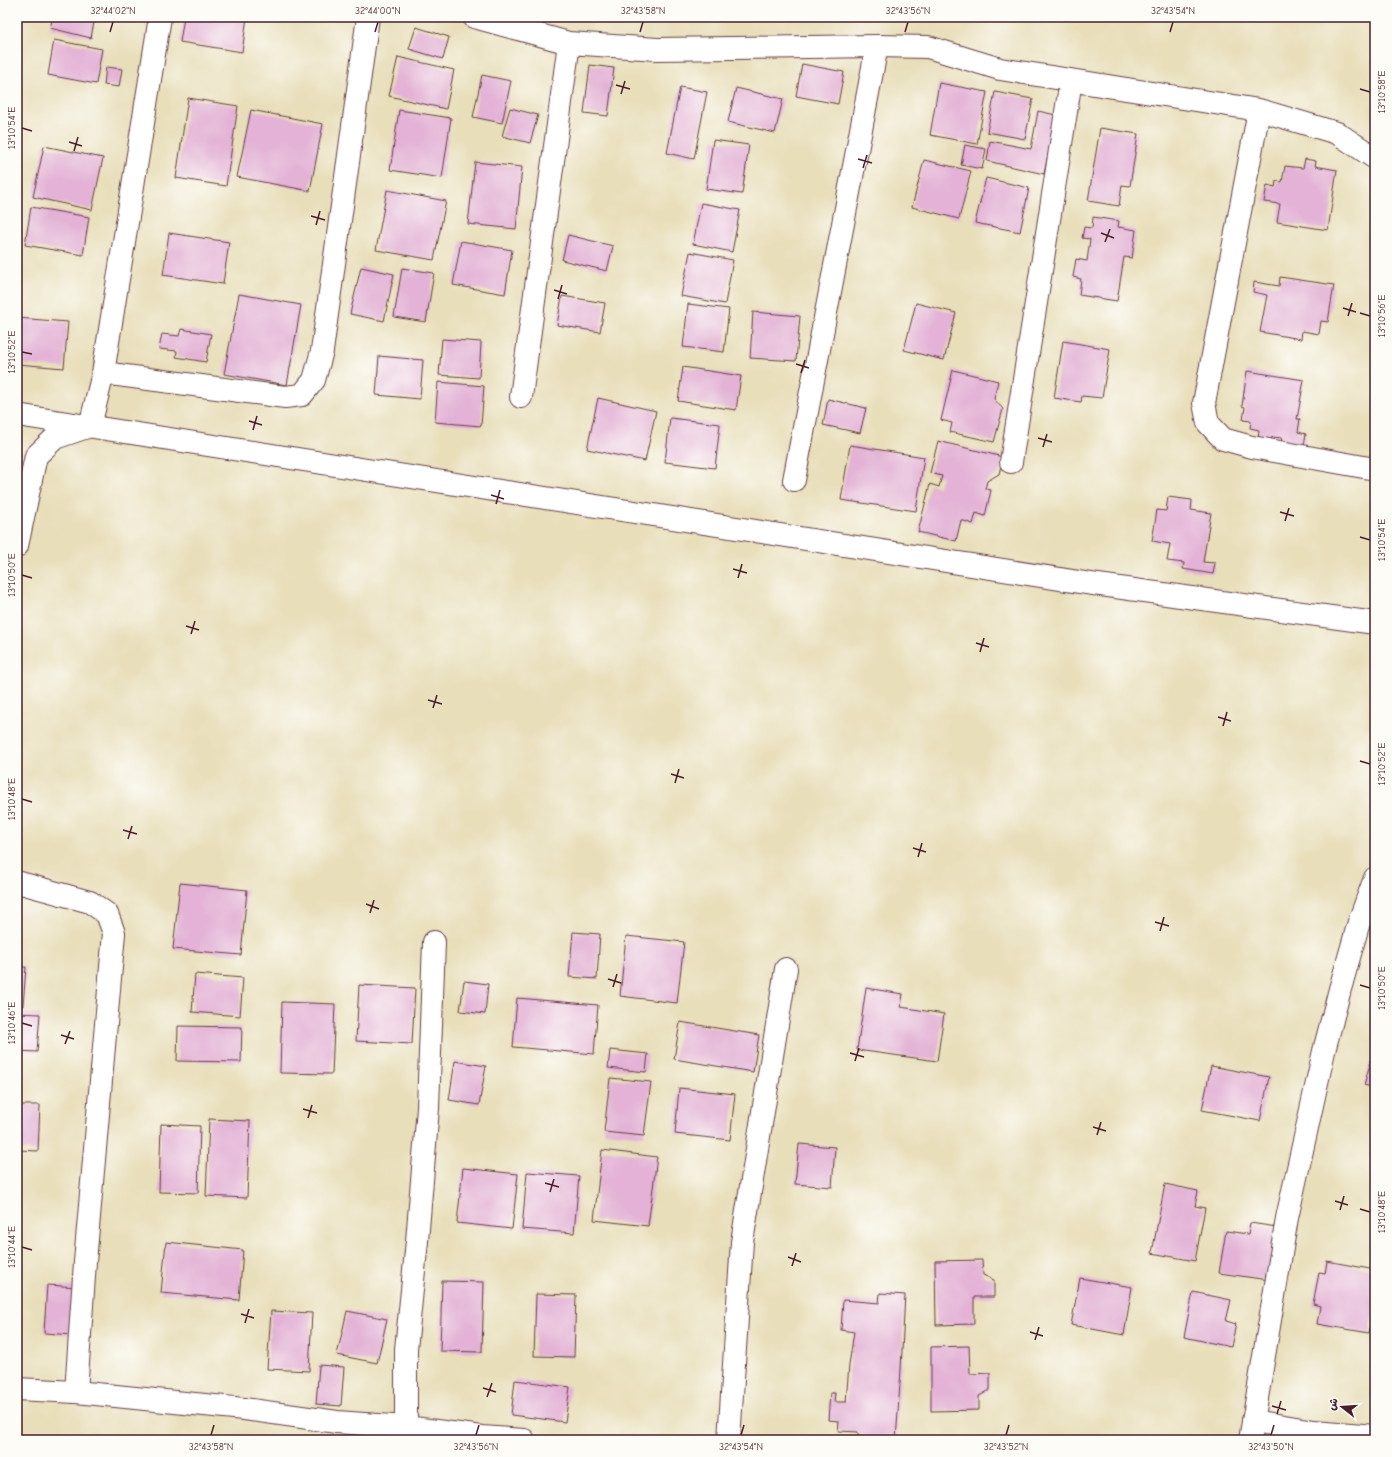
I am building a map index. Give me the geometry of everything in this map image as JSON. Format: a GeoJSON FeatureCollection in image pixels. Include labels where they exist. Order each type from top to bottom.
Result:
{"type":"FeatureCollection","features":[{"type":"Feature","properties":{"kind":"street"},"geometry":{"type":"LineString","coordinates":[[90,426],[103,373],[160,17]]}},
{"type":"Feature","properties":{"kind":"street"},"geometry":{"type":"LineString","coordinates":[[103,373],[285,397],[302,395],[314,380],[322,351],[368,17]]}},
{"type":"Feature","properties":{"kind":"street"},"geometry":{"type":"LineString","coordinates":[[474,17],[569,43],[657,49],[877,46],[928,47],[1000,69],[1259,110],[1336,133],[1375,158]]}},
{"type":"Feature","properties":{"kind":"street"},"geometry":{"type":"LineString","coordinates":[[521,396],[569,43]]}},
{"type":"Feature","properties":{"kind":"street"},"geometry":{"type":"LineString","coordinates":[[794,480],[877,46]]}},
{"type":"Feature","properties":{"kind":"street"},"geometry":{"type":"LineString","coordinates":[[1011,462],[1071,80]]}},
{"type":"Feature","properties":{"kind":"street"},"geometry":{"type":"LineString","coordinates":[[1259,110],[1204,403],[1208,423],[1223,439],[1252,447],[1375,469]]}},
{"type":"Feature","properties":{"kind":"street"},"geometry":{"type":"LineString","coordinates":[[17,415],[1092,584],[1375,623]]}},
{"type":"Feature","properties":{"kind":"street"},"geometry":{"type":"LineString","coordinates":[[17,546],[36,456],[54,438],[90,426]]}},
{"type":"Feature","properties":{"kind":"street"},"geometry":{"type":"LineString","coordinates":[[1375,878],[1359,922],[1340,989],[1324,1052],[1287,1218],[1252,1430],[1314,1431],[1375,1436]]}},
{"type":"Feature","properties":{"kind":"street"},"geometry":{"type":"LineString","coordinates":[[17,882],[90,902],[107,914],[114,933],[86,1254],[76,1392]]}},
{"type":"Feature","properties":{"kind":"street"},"geometry":{"type":"LineString","coordinates":[[406,1427],[406,1349],[417,1242],[428,1108],[434,942]]}},
{"type":"Feature","properties":{"kind":"street"},"geometry":{"type":"LineString","coordinates":[[729,1440],[742,1242],[786,969]]}},
{"type":"Feature","properties":{"kind":"street"},"geometry":{"type":"LineString","coordinates":[[17,1389],[76,1392],[244,1409],[337,1422],[406,1427],[524,1440]]}},
{"type":"Feature","properties":{"kind":"building"},"geometry":{"type":"Polygon","coordinates":[[[53,17],[95,17],[91,38],[50,28],[53,17]]]}},
{"type":"Feature","properties":{"kind":"building"},"geometry":{"type":"Polygon","coordinates":[[[184,17],[247,17],[242,52],[180,42],[184,17]]]}},
{"type":"Feature","properties":{"kind":"building"},"geometry":{"type":"Polygon","coordinates":[[[416,27],[449,37],[443,59],[409,49],[416,27]]]}},
{"type":"Feature","properties":{"kind":"building"},"geometry":{"type":"Polygon","coordinates":[[[54,40],[102,49],[96,84],[48,75],[54,40]]]}},
{"type":"Feature","properties":{"kind":"building"},"geometry":{"type":"Polygon","coordinates":[[[398,57],[454,70],[446,109],[389,96],[398,57]]]}},
{"type":"Feature","properties":{"kind":"building"},"geometry":{"type":"Polygon","coordinates":[[[802,64],[844,72],[838,104],[796,96],[802,64]]]}},
{"type":"Feature","properties":{"kind":"building"},"geometry":{"type":"Polygon","coordinates":[[[590,65],[614,68],[608,116],[584,113],[590,65]]]}},
{"type":"Feature","properties":{"kind":"building"},"geometry":{"type":"Polygon","coordinates":[[[106,67],[122,69],[119,87],[104,85],[106,67]]]}},
{"type":"Feature","properties":{"kind":"building"},"geometry":{"type":"Polygon","coordinates":[[[482,75],[511,81],[502,123],[473,117],[482,75]]]}},
{"type":"Feature","properties":{"kind":"building"},"geometry":{"type":"Polygon","coordinates":[[[939,83],[987,92],[977,144],[930,135],[939,83]]]}},
{"type":"Feature","properties":{"kind":"building"},"geometry":{"type":"Polygon","coordinates":[[[680,87],[707,92],[694,159],[667,153],[680,87]]]}},
{"type":"Feature","properties":{"kind":"building"},"geometry":{"type":"Polygon","coordinates":[[[736,88],[783,99],[775,133],[728,122],[736,88]]]}},
{"type":"Feature","properties":{"kind":"building"},"geometry":{"type":"Polygon","coordinates":[[[995,92],[1033,99],[1025,139],[987,132],[995,92]]]}},
{"type":"Feature","properties":{"kind":"building"},"geometry":{"type":"Polygon","coordinates":[[[188,98],[238,106],[226,186],[176,178],[188,98]]]}},
{"type":"Feature","properties":{"kind":"building"},"geometry":{"type":"Polygon","coordinates":[[[510,108],[538,115],[530,143],[502,136],[510,108]]]}},
{"type":"Feature","properties":{"kind":"building"},"geometry":{"type":"Polygon","coordinates":[[[251,110],[323,124],[310,191],[237,177],[251,110]]]}},
{"type":"Feature","properties":{"kind":"building"},"geometry":{"type":"Polygon","coordinates":[[[399,110],[451,118],[442,178],[390,170],[399,110]]]}},
{"type":"Feature","properties":{"kind":"building"},"geometry":{"type":"Polygon","coordinates":[[[1038,111],[1056,115],[1044,174],[987,161],[990,141],[1031,149],[1038,111]]]}},
{"type":"Feature","properties":{"kind":"building"},"geometry":{"type":"Polygon","coordinates":[[[1100,128],[1138,134],[1130,186],[1122,185],[1119,206],[1088,201],[1100,128]]]}},
{"type":"Feature","properties":{"kind":"building"},"geometry":{"type":"Polygon","coordinates":[[[713,140],[749,145],[742,194],[706,189],[713,140]]]}},
{"type":"Feature","properties":{"kind":"building"},"geometry":{"type":"Polygon","coordinates":[[[965,145],[986,149],[982,169],[961,165],[965,145]]]}},
{"type":"Feature","properties":{"kind":"building"},"geometry":{"type":"Polygon","coordinates":[[[44,146],[103,158],[92,210],[33,197],[44,146]]]}},
{"type":"Feature","properties":{"kind":"building"},"geometry":{"type":"Polygon","coordinates":[[[1305,159],[1316,161],[1315,166],[1337,170],[1328,230],[1277,222],[1280,204],[1264,202],[1267,185],[1275,187],[1276,181],[1282,182],[1285,166],[1303,168],[1305,159]]]}},
{"type":"Feature","properties":{"kind":"building"},"geometry":{"type":"Polygon","coordinates":[[[924,160],[971,171],[959,219],[912,207],[924,160]]]}},
{"type":"Feature","properties":{"kind":"building"},"geometry":{"type":"Polygon","coordinates":[[[475,162],[522,167],[516,229],[468,224],[475,162]]]}},
{"type":"Feature","properties":{"kind":"building"},"geometry":{"type":"Polygon","coordinates":[[[986,178],[1029,188],[1020,232],[975,223],[986,178]]]}},
{"type":"Feature","properties":{"kind":"building"},"geometry":{"type":"Polygon","coordinates":[[[387,190],[446,201],[434,260],[376,250],[387,190]]]}},
{"type":"Feature","properties":{"kind":"building"},"geometry":{"type":"Polygon","coordinates":[[[701,203],[740,210],[732,252],[693,244],[701,203]]]}},
{"type":"Feature","properties":{"kind":"building"},"geometry":{"type":"Polygon","coordinates":[[[31,207],[89,217],[83,255],[25,245],[31,207]]]}},
{"type":"Feature","properties":{"kind":"building"},"geometry":{"type":"Polygon","coordinates":[[[1093,217],[1119,221],[1118,227],[1136,230],[1132,258],[1124,257],[1117,301],[1079,295],[1081,279],[1073,277],[1076,259],[1087,261],[1090,239],[1082,238],[1084,227],[1092,228],[1093,217]]]}},
{"type":"Feature","properties":{"kind":"building"},"geometry":{"type":"Polygon","coordinates":[[[169,233],[229,242],[223,284],[163,275],[169,233]]]}},
{"type":"Feature","properties":{"kind":"building"},"geometry":{"type":"Polygon","coordinates":[[[568,235],[613,246],[607,271],[562,260],[568,235]]]}},
{"type":"Feature","properties":{"kind":"building"},"geometry":{"type":"Polygon","coordinates":[[[461,241],[512,250],[505,294],[453,285],[461,241]]]}},
{"type":"Feature","properties":{"kind":"building"},"geometry":{"type":"Polygon","coordinates":[[[690,252],[733,260],[725,304],[681,296],[690,252]]]}},
{"type":"Feature","properties":{"kind":"building"},"geometry":{"type":"Polygon","coordinates":[[[361,267],[394,274],[384,321],[350,314],[361,267]]]}},
{"type":"Feature","properties":{"kind":"building"},"geometry":{"type":"Polygon","coordinates":[[[402,268],[434,273],[426,322],[394,317],[402,268]]]}},
{"type":"Feature","properties":{"kind":"building"},"geometry":{"type":"Polygon","coordinates":[[[1280,277],[1334,285],[1328,322],[1321,321],[1319,334],[1302,331],[1301,339],[1260,332],[1267,295],[1253,292],[1254,282],[1279,286],[1280,277]]]}},
{"type":"Feature","properties":{"kind":"building"},"geometry":{"type":"Polygon","coordinates":[[[239,294],[301,305],[287,385],[224,374],[239,294]]]}},
{"type":"Feature","properties":{"kind":"building"},"geometry":{"type":"Polygon","coordinates":[[[562,296],[605,303],[600,332],[557,325],[562,296]]]}},
{"type":"Feature","properties":{"kind":"building"},"geometry":{"type":"Polygon","coordinates":[[[916,303],[956,313],[944,360],[904,350],[916,303]]]}},
{"type":"Feature","properties":{"kind":"building"},"geometry":{"type":"Polygon","coordinates":[[[688,304],[729,309],[724,352],[683,347],[688,304]]]}},
{"type":"Feature","properties":{"kind":"building"},"geometry":{"type":"Polygon","coordinates":[[[753,312],[800,316],[796,361],[750,358],[753,312]]]}},
{"type":"Feature","properties":{"kind":"building"},"geometry":{"type":"Polygon","coordinates":[[[17,318],[68,322],[64,368],[17,364],[17,318]]]}},
{"type":"Feature","properties":{"kind":"building"},"geometry":{"type":"Polygon","coordinates":[[[181,329],[211,334],[206,362],[176,357],[177,351],[159,349],[162,334],[179,336],[181,329]]]}},
{"type":"Feature","properties":{"kind":"building"},"geometry":{"type":"Polygon","coordinates":[[[442,339],[481,342],[479,378],[439,375],[442,339]]]}},
{"type":"Feature","properties":{"kind":"building"},"geometry":{"type":"Polygon","coordinates":[[[1063,341],[1110,349],[1102,398],[1082,396],[1081,402],[1054,398],[1063,341]]]}},
{"type":"Feature","properties":{"kind":"building"},"geometry":{"type":"Polygon","coordinates":[[[379,356],[423,360],[420,399],[376,395],[379,356]]]}},
{"type":"Feature","properties":{"kind":"building"},"geometry":{"type":"Polygon","coordinates":[[[683,367],[741,376],[736,410],[678,401],[683,367]]]}},
{"type":"Feature","properties":{"kind":"building"},"geometry":{"type":"Polygon","coordinates":[[[953,370],[998,381],[994,399],[1003,409],[994,442],[950,432],[952,423],[941,420],[953,370]]]}},
{"type":"Feature","properties":{"kind":"building"},"geometry":{"type":"Polygon","coordinates":[[[1247,371],[1304,380],[1297,419],[1300,419],[1298,432],[1306,434],[1303,451],[1280,448],[1282,438],[1272,437],[1271,442],[1258,440],[1259,430],[1250,428],[1251,421],[1243,420],[1245,407],[1242,406],[1247,371]]]}},
{"type":"Feature","properties":{"kind":"building"},"geometry":{"type":"Polygon","coordinates":[[[438,382],[484,386],[481,426],[435,422],[438,382]]]}},
{"type":"Feature","properties":{"kind":"building"},"geometry":{"type":"Polygon","coordinates":[[[598,398],[656,411],[645,461],[587,449],[598,398]]]}},
{"type":"Feature","properties":{"kind":"building"},"geometry":{"type":"Polygon","coordinates":[[[828,399],[866,408],[860,433],[823,425],[828,399]]]}},
{"type":"Feature","properties":{"kind":"building"},"geometry":{"type":"Polygon","coordinates":[[[670,418],[720,424],[715,468],[665,462],[670,418]]]}},
{"type":"Feature","properties":{"kind":"building"},"geometry":{"type":"Polygon","coordinates":[[[938,441],[1003,457],[999,474],[987,481],[985,489],[991,490],[985,516],[976,513],[973,524],[961,520],[956,541],[918,532],[930,484],[939,487],[942,476],[930,473],[938,441]]]}},
{"type":"Feature","properties":{"kind":"building"},"geometry":{"type":"Polygon","coordinates":[[[850,445],[924,457],[916,511],[841,500],[850,445]]]}},
{"type":"Feature","properties":{"kind":"building"},"geometry":{"type":"Polygon","coordinates":[[[1168,497],[1192,500],[1191,510],[1211,513],[1203,562],[1215,563],[1213,574],[1183,569],[1184,563],[1167,561],[1170,544],[1152,541],[1157,510],[1166,511],[1168,497]]]}},
{"type":"Feature","properties":{"kind":"building"},"geometry":{"type":"Polygon","coordinates":[[[180,883],[247,890],[241,955],[173,949],[180,883]]]}},
{"type":"Feature","properties":{"kind":"building"},"geometry":{"type":"Polygon","coordinates":[[[573,932],[600,934],[597,979],[569,977],[573,932]]]}},
{"type":"Feature","properties":{"kind":"building"},"geometry":{"type":"Polygon","coordinates":[[[626,936],[684,942],[677,1003],[620,996],[626,936]]]}},
{"type":"Feature","properties":{"kind":"building"},"geometry":{"type":"Polygon","coordinates":[[[17,967],[26,967],[23,1006],[17,1005],[17,967]]]}},
{"type":"Feature","properties":{"kind":"building"},"geometry":{"type":"Polygon","coordinates":[[[195,974],[243,978],[240,1016],[192,1012],[195,974]]]}},
{"type":"Feature","properties":{"kind":"building"},"geometry":{"type":"Polygon","coordinates":[[[464,981],[488,984],[485,1014],[460,1011],[464,981]]]}},
{"type":"Feature","properties":{"kind":"building"},"geometry":{"type":"Polygon","coordinates":[[[359,985],[415,988],[412,1044],[356,1041],[359,985]]]}},
{"type":"Feature","properties":{"kind":"building"},"geometry":{"type":"Polygon","coordinates":[[[866,988],[903,994],[901,1007],[944,1014],[937,1061],[857,1050],[866,988]]]}},
{"type":"Feature","properties":{"kind":"building"},"geometry":{"type":"Polygon","coordinates":[[[517,998],[598,1005],[594,1054],[513,1047],[517,998]]]}},
{"type":"Feature","properties":{"kind":"building"},"geometry":{"type":"Polygon","coordinates":[[[282,1002],[335,1004],[332,1074],[280,1073],[282,1002]]]}},
{"type":"Feature","properties":{"kind":"building"},"geometry":{"type":"Polygon","coordinates":[[[17,1013],[40,1014],[37,1052],[17,1051],[17,1013]]]}},
{"type":"Feature","properties":{"kind":"building"},"geometry":{"type":"Polygon","coordinates":[[[680,1022],[759,1035],[753,1072],[674,1059],[680,1022]]]}},
{"type":"Feature","properties":{"kind":"building"},"geometry":{"type":"Polygon","coordinates":[[[178,1026],[242,1027],[241,1062],[177,1061],[178,1026]]]}},
{"type":"Feature","properties":{"kind":"building"},"geometry":{"type":"Polygon","coordinates":[[[1375,1047],[1375,1088],[1364,1085],[1375,1047]]]}},
{"type":"Feature","properties":{"kind":"building"},"geometry":{"type":"Polygon","coordinates":[[[610,1050],[648,1054],[646,1072],[608,1068],[610,1050]]]}},
{"type":"Feature","properties":{"kind":"building"},"geometry":{"type":"Polygon","coordinates":[[[455,1061],[486,1066],[479,1105],[449,1100],[455,1061]]]}},
{"type":"Feature","properties":{"kind":"building"},"geometry":{"type":"Polygon","coordinates":[[[1211,1066],[1269,1077],[1260,1121],[1202,1110],[1211,1066]]]}},
{"type":"Feature","properties":{"kind":"building"},"geometry":{"type":"Polygon","coordinates":[[[610,1078],[651,1082],[644,1136],[604,1132],[610,1078]]]}},
{"type":"Feature","properties":{"kind":"building"},"geometry":{"type":"Polygon","coordinates":[[[679,1088],[735,1094],[730,1140],[675,1134],[679,1088]]]}},
{"type":"Feature","properties":{"kind":"building"},"geometry":{"type":"Polygon","coordinates":[[[17,1105],[40,1105],[38,1151],[17,1150],[17,1105]]]}},
{"type":"Feature","properties":{"kind":"building"},"geometry":{"type":"Polygon","coordinates":[[[209,1119],[250,1121],[247,1198],[206,1196],[209,1119]]]}},
{"type":"Feature","properties":{"kind":"building"},"geometry":{"type":"Polygon","coordinates":[[[161,1124],[200,1126],[198,1193],[159,1192],[161,1124]]]}},
{"type":"Feature","properties":{"kind":"building"},"geometry":{"type":"Polygon","coordinates":[[[799,1144],[835,1147],[832,1187],[795,1184],[799,1144]]]}},
{"type":"Feature","properties":{"kind":"building"},"geometry":{"type":"Polygon","coordinates":[[[602,1150],[657,1157],[648,1226],[594,1220],[602,1150]]]}},
{"type":"Feature","properties":{"kind":"building"},"geometry":{"type":"Polygon","coordinates":[[[463,1168],[518,1174],[512,1229],[457,1223],[463,1168]]]}},
{"type":"Feature","properties":{"kind":"building"},"geometry":{"type":"Polygon","coordinates":[[[527,1172],[579,1176],[574,1233],[522,1229],[527,1172]]]}},
{"type":"Feature","properties":{"kind":"building"},"geometry":{"type":"Polygon","coordinates":[[[1165,1184],[1198,1191],[1195,1206],[1205,1208],[1195,1261],[1152,1253],[1165,1184]]]}},
{"type":"Feature","properties":{"kind":"building"},"geometry":{"type":"Polygon","coordinates":[[[1250,1223],[1277,1227],[1269,1280],[1219,1273],[1226,1231],[1248,1234],[1250,1223]]]}},
{"type":"Feature","properties":{"kind":"building"},"geometry":{"type":"Polygon","coordinates":[[[166,1242],[243,1250],[239,1300],[161,1293],[166,1242]]]}},
{"type":"Feature","properties":{"kind":"building"},"geometry":{"type":"Polygon","coordinates":[[[982,1260],[983,1275],[994,1280],[994,1297],[974,1297],[974,1324],[936,1325],[935,1261],[982,1260]]]}},
{"type":"Feature","properties":{"kind":"building"},"geometry":{"type":"Polygon","coordinates":[[[1327,1261],[1375,1270],[1375,1313],[1373,1312],[1369,1333],[1317,1324],[1320,1306],[1313,1304],[1319,1273],[1325,1274],[1327,1261]]]}},
{"type":"Feature","properties":{"kind":"building"},"geometry":{"type":"Polygon","coordinates":[[[1080,1278],[1132,1287],[1124,1335],[1071,1325],[1080,1278]]]}},
{"type":"Feature","properties":{"kind":"building"},"geometry":{"type":"Polygon","coordinates":[[[442,1281],[484,1282],[482,1352],[440,1351],[442,1281]]]}},
{"type":"Feature","properties":{"kind":"building"},"geometry":{"type":"Polygon","coordinates":[[[47,1285],[77,1287],[74,1335],[44,1333],[47,1285]]]}},
{"type":"Feature","properties":{"kind":"building"},"geometry":{"type":"Polygon","coordinates":[[[1193,1292],[1231,1300],[1226,1321],[1236,1324],[1231,1347],[1184,1337],[1193,1292]]]}},
{"type":"Feature","properties":{"kind":"building"},"geometry":{"type":"Polygon","coordinates":[[[880,1293],[905,1295],[896,1440],[858,1440],[858,1432],[838,1431],[839,1421],[828,1420],[830,1393],[835,1393],[834,1402],[846,1402],[849,1365],[854,1332],[841,1330],[843,1300],[879,1303],[880,1293]]]}},
{"type":"Feature","properties":{"kind":"building"},"geometry":{"type":"Polygon","coordinates":[[[536,1294],[576,1295],[574,1357],[534,1356],[536,1294]]]}},
{"type":"Feature","properties":{"kind":"building"},"geometry":{"type":"Polygon","coordinates":[[[271,1311],[312,1313],[309,1371],[267,1369],[271,1311]]]}},
{"type":"Feature","properties":{"kind":"building"},"geometry":{"type":"Polygon","coordinates":[[[347,1311],[387,1319],[377,1363],[337,1355],[347,1311]]]}},
{"type":"Feature","properties":{"kind":"building"},"geometry":{"type":"Polygon","coordinates":[[[969,1346],[970,1374],[990,1373],[990,1390],[979,1396],[979,1410],[931,1411],[931,1347],[969,1346]]]}},
{"type":"Feature","properties":{"kind":"building"},"geometry":{"type":"Polygon","coordinates":[[[319,1365],[344,1367],[341,1406],[316,1404],[319,1365]]]}},
{"type":"Feature","properties":{"kind":"building"},"geometry":{"type":"Polygon","coordinates":[[[515,1380],[570,1387],[565,1422],[511,1415],[515,1380]]]}}]}
